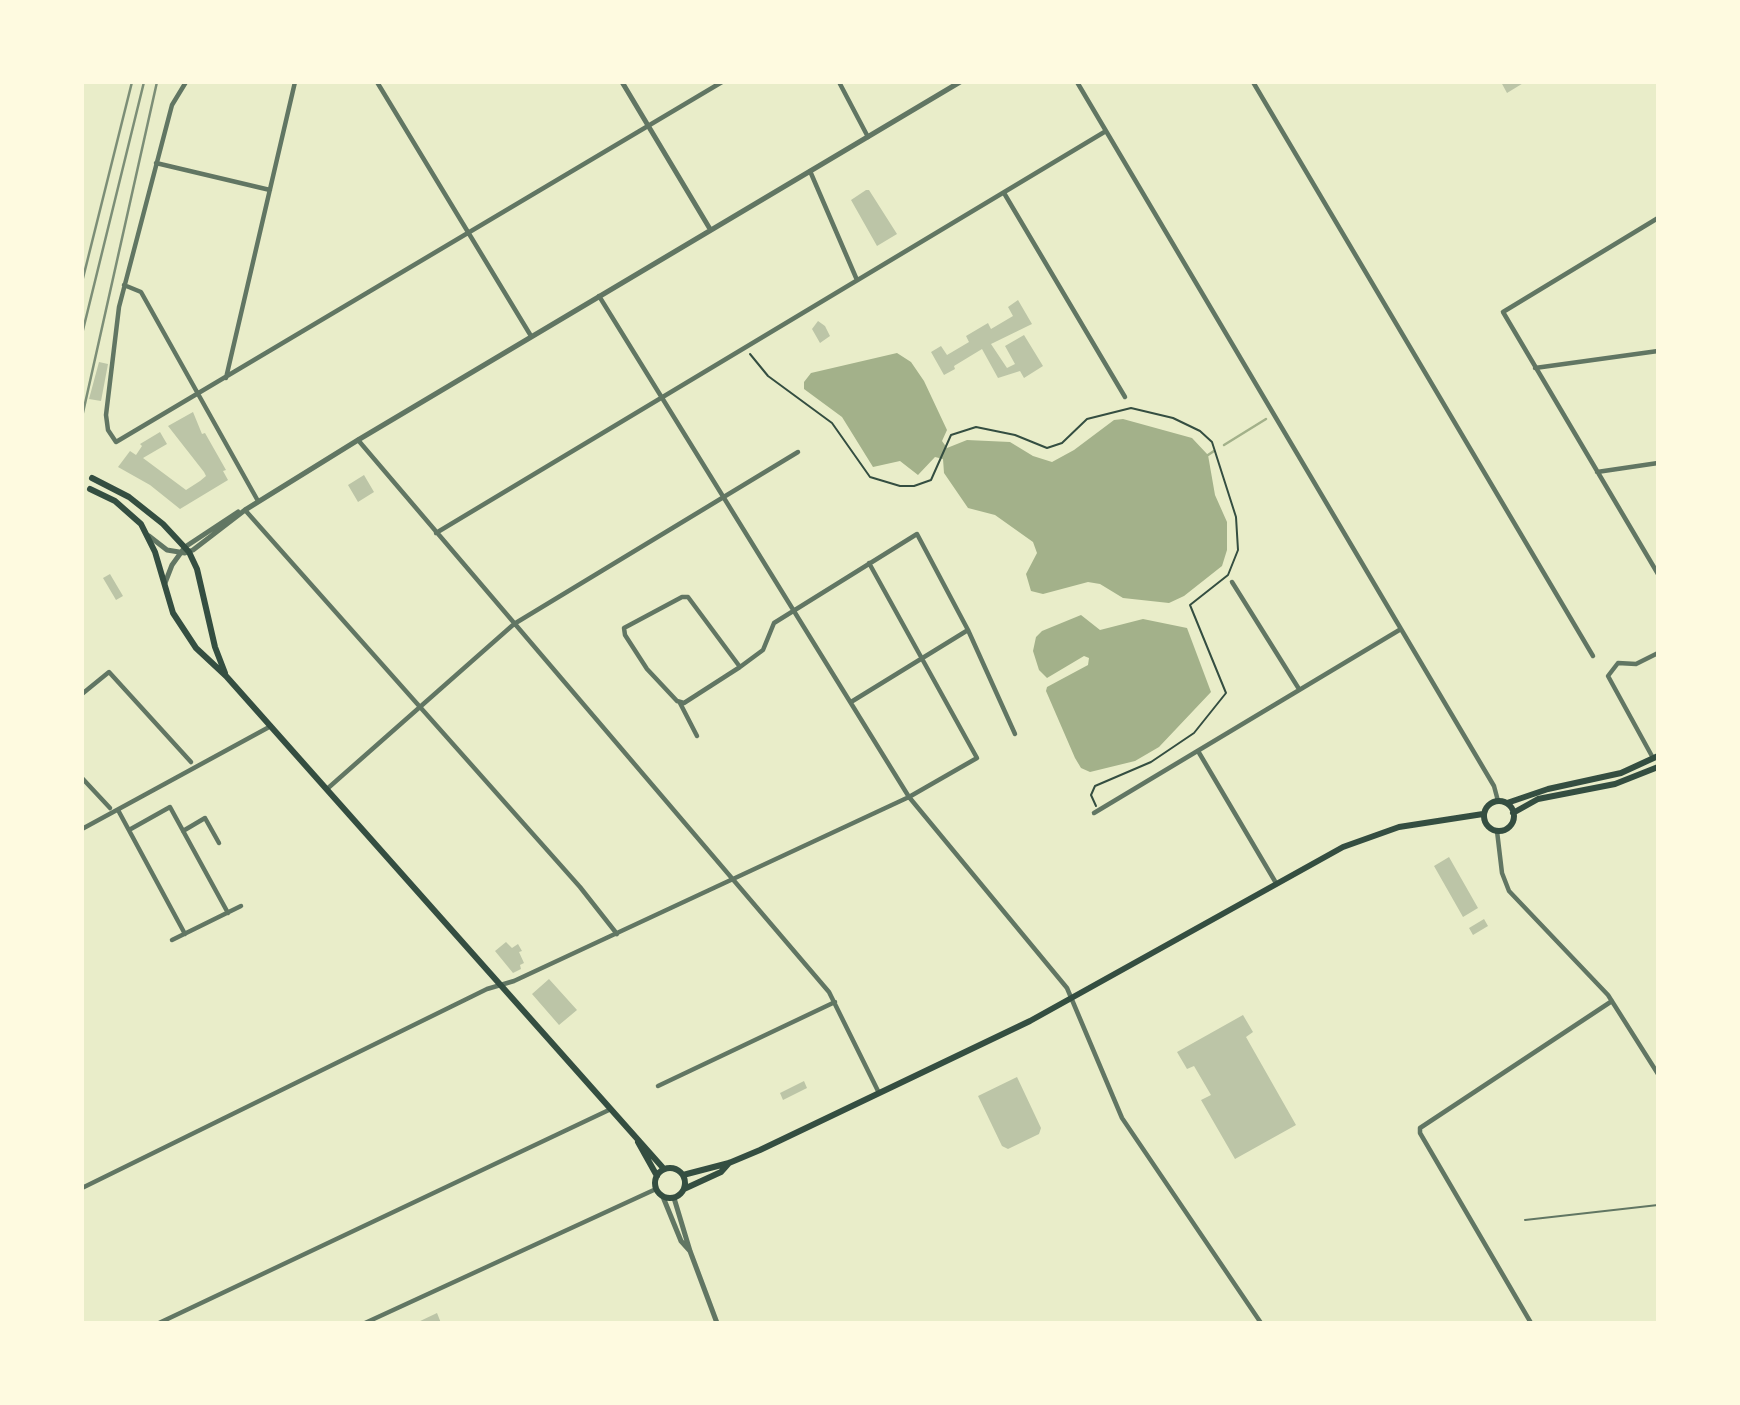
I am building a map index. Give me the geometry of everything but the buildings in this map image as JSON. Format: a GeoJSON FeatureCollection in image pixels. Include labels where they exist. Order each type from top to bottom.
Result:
{"type":"FeatureCollection","features":[{"type":"Feature","properties":{"kind":"main road"},"geometry":{"type":"LineString","coordinates":[[92,478],[129,497],[163,524],[185,551],[197,569],[215,647],[226,676]]}},
{"type":"Feature","properties":{"kind":"main road"},"geometry":{"type":"LineString","coordinates":[[90,489],[127,510],[148,534],[164,585],[185,633],[207,660],[226,676],[271,726],[664,1169]]}},
{"type":"Feature","properties":{"kind":"main road"},"geometry":{"type":"LineString","coordinates":[[1655,757],[1621,773],[1548,789],[1507,803],[1498,801],[1489,804],[1483,814],[1486,824],[1497,831],[1508,827],[1514,813],[1538,799],[1615,784],[1658,767]]}},
{"type":"Feature","properties":{"kind":"main road"},"geometry":{"type":"LineString","coordinates":[[1507,803],[1514,813]]}},
{"type":"Feature","properties":{"kind":"main road"},"geometry":{"type":"LineString","coordinates":[[683,1175],[729,1163],[1072,999],[1343,847],[1372,835],[1421,823],[1483,814]]}},
{"type":"Feature","properties":{"kind":"main road"},"geometry":{"type":"LineString","coordinates":[[638,1142],[657,1176],[656,1189],[663,1197],[674,1198],[684,1189],[723,1171],[729,1163]]}},
{"type":"Feature","properties":{"kind":"main road"},"geometry":{"type":"LineString","coordinates":[[657,1176],[664,1169],[675,1169],[683,1175],[684,1189]]}},
{"type":"Feature","properties":{"kind":"street"},"geometry":{"type":"LineString","coordinates":[[226,378],[295,82]]}},
{"type":"Feature","properties":{"kind":"street"},"geometry":{"type":"LineString","coordinates":[[377,82],[531,336]]}},
{"type":"Feature","properties":{"kind":"street"},"geometry":{"type":"LineString","coordinates":[[622,82],[710,229]]}},
{"type":"Feature","properties":{"kind":"street"},"geometry":{"type":"LineString","coordinates":[[185,83],[172,105],[124,285],[116,326],[106,415],[108,430],[116,442],[722,82]]}},
{"type":"Feature","properties":{"kind":"street"},"geometry":{"type":"LineString","coordinates":[[839,82],[868,137]]}},
{"type":"Feature","properties":{"kind":"street"},"geometry":{"type":"LineString","coordinates":[[164,585],[172,565],[227,517],[244,510],[960,82]]}},
{"type":"Feature","properties":{"kind":"street"},"geometry":{"type":"LineString","coordinates":[[1077,82],[1496,790],[1498,801]]}},
{"type":"Feature","properties":{"kind":"street"},"geometry":{"type":"LineString","coordinates":[[1253,82],[1593,656]]}},
{"type":"Feature","properties":{"kind":"street"},"geometry":{"type":"LineString","coordinates":[[436,533],[1107,131]]}},
{"type":"Feature","properties":{"kind":"street"},"geometry":{"type":"LineString","coordinates":[[156,163],[270,190]]}},
{"type":"Feature","properties":{"kind":"street"},"geometry":{"type":"LineString","coordinates":[[810,171],[857,280]]}},
{"type":"Feature","properties":{"kind":"street"},"geometry":{"type":"LineString","coordinates":[[1004,192],[1125,397]]}},
{"type":"Feature","properties":{"kind":"street"},"geometry":{"type":"LineString","coordinates":[[1658,218],[1503,312],[1658,574]]}},
{"type":"Feature","properties":{"kind":"street"},"geometry":{"type":"LineString","coordinates":[[124,285],[141,292],[258,501]]}},
{"type":"Feature","properties":{"kind":"street"},"geometry":{"type":"LineString","coordinates":[[599,296],[909,797],[1057,974],[1072,999],[1122,1118],[1261,1323]]}},
{"type":"Feature","properties":{"kind":"street"},"geometry":{"type":"LineString","coordinates":[[1535,368],[1658,351]]}},
{"type":"Feature","properties":{"kind":"street"},"geometry":{"type":"LineString","coordinates":[[358,440],[835,1002],[880,1093]]}},
{"type":"Feature","properties":{"kind":"street"},"geometry":{"type":"LineString","coordinates":[[327,789],[514,624],[798,452]]}},
{"type":"Feature","properties":{"kind":"street"},"geometry":{"type":"LineString","coordinates":[[1597,472],[1658,463]]}},
{"type":"Feature","properties":{"kind":"street"},"geometry":{"type":"LineString","coordinates":[[244,510],[580,887],[617,934]]}},
{"type":"Feature","properties":{"kind":"street"},"geometry":{"type":"LineString","coordinates":[[148,534],[162,547],[185,551]]}},
{"type":"Feature","properties":{"kind":"street"},"geometry":{"type":"LineString","coordinates":[[680,703],[687,702],[763,650],[771,627],[792,611],[916,534],[968,630],[1015,734]]}},
{"type":"Feature","properties":{"kind":"street"},"geometry":{"type":"LineString","coordinates":[[82,1188],[487,989],[617,934],[909,797],[977,758],[869,563]]}},
{"type":"Feature","properties":{"kind":"street"},"geometry":{"type":"LineString","coordinates":[[1232,582],[1299,689]]}},
{"type":"Feature","properties":{"kind":"street"},"geometry":{"type":"LineString","coordinates":[[697,736],[680,703],[647,669],[625,635],[626,625],[682,597],[688,597],[740,667]]}},
{"type":"Feature","properties":{"kind":"street"},"geometry":{"type":"LineString","coordinates":[[1096,811],[1401,629]]}},
{"type":"Feature","properties":{"kind":"street"},"geometry":{"type":"LineString","coordinates":[[851,702],[968,630]]}},
{"type":"Feature","properties":{"kind":"street"},"geometry":{"type":"LineString","coordinates":[[1655,757],[1608,680],[1610,670],[1618,663],[1636,664],[1658,653]]}},
{"type":"Feature","properties":{"kind":"street"},"geometry":{"type":"LineString","coordinates":[[82,694],[109,671],[191,762]]}},
{"type":"Feature","properties":{"kind":"street"},"geometry":{"type":"LineString","coordinates":[[82,829],[271,726]]}},
{"type":"Feature","properties":{"kind":"street"},"geometry":{"type":"LineString","coordinates":[[1198,751],[1276,883]]}},
{"type":"Feature","properties":{"kind":"street"},"geometry":{"type":"LineString","coordinates":[[82,778],[110,808]]}},
{"type":"Feature","properties":{"kind":"street"},"geometry":{"type":"LineString","coordinates":[[128,830],[170,807],[228,913]]}},
{"type":"Feature","properties":{"kind":"street"},"geometry":{"type":"LineString","coordinates":[[118,810],[185,934]]}},
{"type":"Feature","properties":{"kind":"street"},"geometry":{"type":"LineString","coordinates":[[183,831],[205,818],[219,844]]}},
{"type":"Feature","properties":{"kind":"street"},"geometry":{"type":"LineString","coordinates":[[1497,831],[1502,873],[1508,891],[1612,1001],[1658,1074]]}},
{"type":"Feature","properties":{"kind":"street"},"geometry":{"type":"LineString","coordinates":[[172,940],[241,906]]}},
{"type":"Feature","properties":{"kind":"street"},"geometry":{"type":"LineString","coordinates":[[1531,1323],[1420,1133],[1420,1128],[1612,1001]]}},
{"type":"Feature","properties":{"kind":"street"},"geometry":{"type":"LineString","coordinates":[[657,1086],[835,1002]]}},
{"type":"Feature","properties":{"kind":"street"},"geometry":{"type":"LineString","coordinates":[[159,1323],[611,1109]]}},
{"type":"Feature","properties":{"kind":"street"},"geometry":{"type":"LineString","coordinates":[[365,1323],[656,1189]]}},
{"type":"Feature","properties":{"kind":"street"},"geometry":{"type":"LineString","coordinates":[[663,1197],[681,1241],[690,1251]]}},
{"type":"Feature","properties":{"kind":"street"},"geometry":{"type":"LineString","coordinates":[[674,1198],[690,1251],[717,1323]]}},
{"type":"Feature","properties":{"kind":"lane"},"geometry":{"type":"LineString","coordinates":[[1525,1220],[1658,1205]]}},
{"type":"Feature","properties":{"kind":"path"},"geometry":{"type":"LineString","coordinates":[[750,354],[768,376],[832,423],[868,475],[874,479],[907,486],[921,484],[933,477],[951,435],[976,428],[1015,435],[1047,448],[1062,443],[1087,419],[1130,408],[1188,425],[1215,446],[1223,482],[1236,517],[1236,560],[1221,582],[1190,605],[1226,693],[1194,733],[1151,762],[1095,786],[1091,795],[1096,811]]}},
{"type":"Feature","properties":{"kind":"shaded area"},"geometry":{"type":"Polygon","coordinates":[[[897,353],[911,362],[924,381],[947,430],[942,441],[947,448],[967,440],[1010,442],[1033,456],[1052,462],[1074,450],[1114,420],[1123,419],[1192,438],[1208,455],[1215,495],[1227,522],[1227,550],[1222,566],[1184,596],[1169,603],[1123,598],[1100,584],[1088,582],[1043,594],[1031,591],[1026,574],[1037,553],[1033,542],[995,515],[968,508],[944,473],[943,459],[935,457],[918,475],[900,461],[873,467],[842,417],[804,389],[804,382],[811,373],[897,353]]]}},
{"type":"Feature","properties":{"kind":"shaded area"},"geometry":{"type":"Polygon","coordinates":[[[1081,615],[1100,630],[1143,619],[1187,628],[1211,692],[1159,747],[1135,761],[1090,772],[1081,768],[1075,758],[1046,691],[1047,687],[1088,665],[1089,658],[1084,656],[1047,678],[1039,670],[1033,651],[1036,637],[1042,631],[1081,615]]]}},
{"type":"Feature","properties":{"kind":"waterway"},"geometry":{"type":"LineString","coordinates":[[1224,445],[1266,419]]}},
{"type":"Feature","properties":{"kind":"waterway"},"geometry":{"type":"LineString","coordinates":[[1208,455],[1214,451]]}},
{"type":"Feature","properties":{"kind":"railway"},"geometry":{"type":"LineString","coordinates":[[82,282],[132,82]]}},
{"type":"Feature","properties":{"kind":"railway"},"geometry":{"type":"LineString","coordinates":[[82,334],[144,82]]}},
{"type":"Feature","properties":{"kind":"railway"},"geometry":{"type":"LineString","coordinates":[[82,417],[157,82]]}}]}
